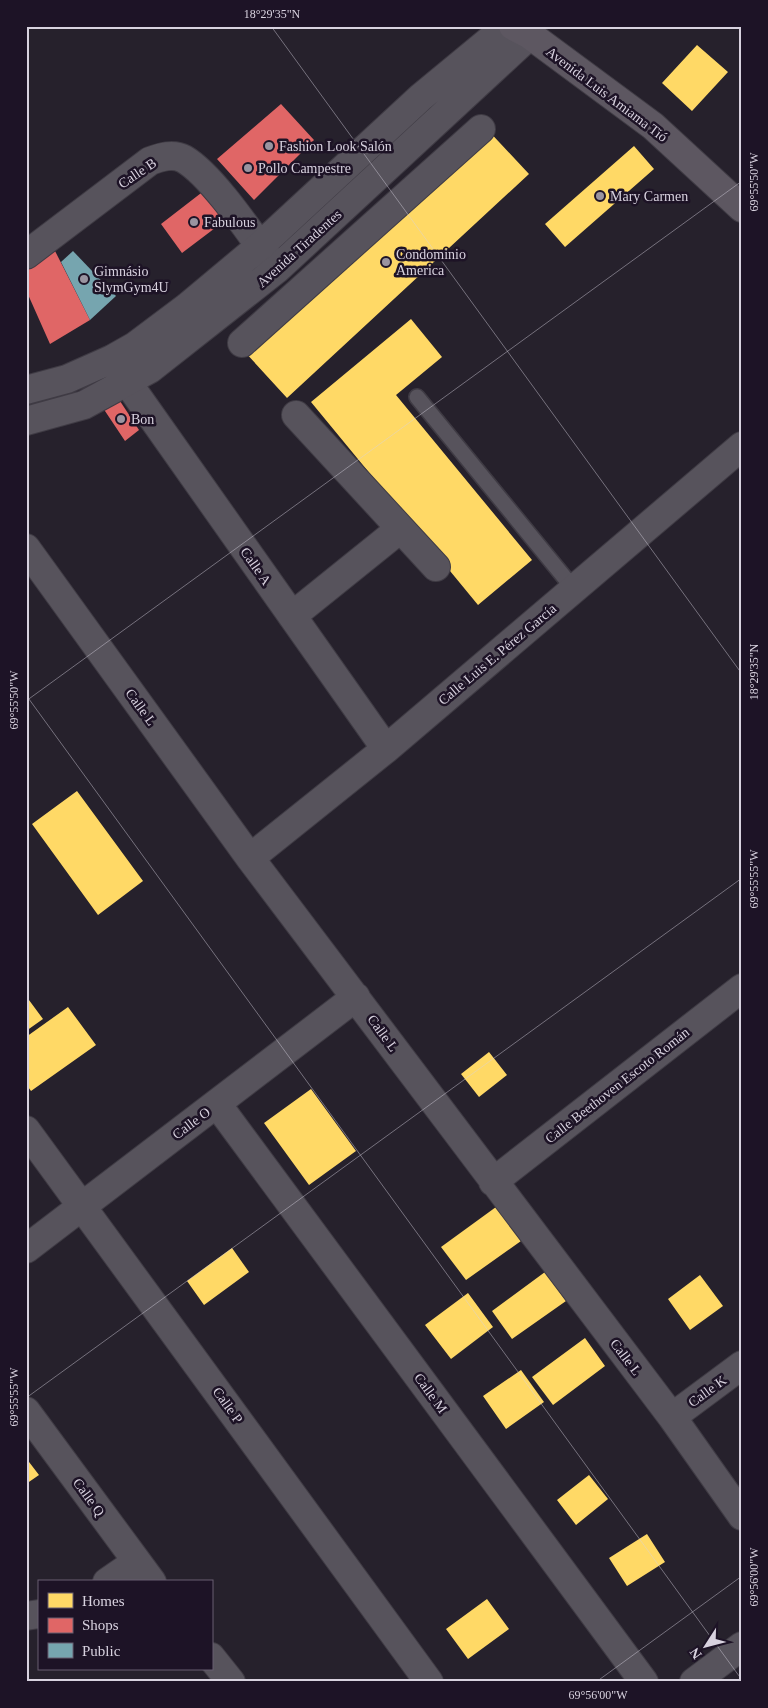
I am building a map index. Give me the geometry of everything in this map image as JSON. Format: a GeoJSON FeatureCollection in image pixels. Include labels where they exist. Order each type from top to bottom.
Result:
{"type":"FeatureCollection","features":[{"type":"Feature","properties":{"kind":"main road","name":"Avenida Luis Amiama Tió"},"geometry":{"type":"LineString","coordinates":[[522,28],[653,126],[742,208]]}},
{"type":"Feature","properties":{"kind":"street","name":"Avenida Tiradentes"},"geometry":{"type":"LineString","coordinates":[[26,390],[67,379],[112,359],[135,346],[187,307],[260,246],[421,97],[522,28]]}},
{"type":"Feature","properties":{"kind":"street","name":"Avenida Tiradentes"},"geometry":{"type":"LineString","coordinates":[[26,421],[84,405],[127,383],[150,369],[246,295],[277,269],[522,28]]}},
{"type":"Feature","properties":{"kind":"street"},"geometry":{"type":"LineString","coordinates":[[242,343],[481,129]]}},
{"type":"Feature","properties":{"kind":"street","name":"Calle B"},"geometry":{"type":"LineString","coordinates":[[26,255],[150,161],[166,156],[183,158],[207,178],[277,269]]}},
{"type":"Feature","properties":{"kind":"street"},"geometry":{"type":"LineString","coordinates":[[246,295],[267,322]]}},
{"type":"Feature","properties":{"kind":"street","name":"Calle A"},"geometry":{"type":"LineString","coordinates":[[112,359],[127,383],[386,749]]}},
{"type":"Feature","properties":{"kind":"street"},"geometry":{"type":"LineString","coordinates":[[296,415],[436,567]]}},
{"type":"Feature","properties":{"kind":"street","name":"Calle Luis E. Pérez García"},"geometry":{"type":"LineString","coordinates":[[250,858],[386,749],[742,446]]}},
{"type":"Feature","properties":{"kind":"street"},"geometry":{"type":"LineString","coordinates":[[292,616],[400,530]]}},
{"type":"Feature","properties":{"kind":"street","name":"Calle L"},"geometry":{"type":"LineString","coordinates":[[26,548],[250,858],[672,1417],[742,1516]]}},
{"type":"Feature","properties":{"kind":"street","name":"Calle Beethoven Escoto Román"},"geometry":{"type":"LineString","coordinates":[[493,1182],[742,988]]}},
{"type":"Feature","properties":{"kind":"street","name":"Calle O"},"geometry":{"type":"LineString","coordinates":[[26,1249],[356,997]]}},
{"type":"Feature","properties":{"kind":"street","name":"Calle M"},"geometry":{"type":"LineString","coordinates":[[217,1104],[644,1682]]}},
{"type":"Feature","properties":{"kind":"street","name":"Calle P"},"geometry":{"type":"LineString","coordinates":[[26,1130],[429,1682]]}},
{"type":"Feature","properties":{"kind":"street","name":"Calle K"},"geometry":{"type":"LineString","coordinates":[[672,1417],[742,1365]]}},
{"type":"Feature","properties":{"kind":"street","name":"Calle Q"},"geometry":{"type":"LineString","coordinates":[[26,1411],[144,1572]]}},
{"type":"Feature","properties":{"kind":"street"},"geometry":{"type":"LineString","coordinates":[[114,1580],[144,1572]]}},
{"type":"Feature","properties":{"kind":"street"},"geometry":{"type":"LineString","coordinates":[[694,1682],[742,1646]]}},
{"type":"Feature","properties":{"kind":"street"},"geometry":{"type":"LineString","coordinates":[[212,1658],[231,1682]]}},
{"type":"Feature","properties":{"kind":"lane"},"geometry":{"type":"LineString","coordinates":[[417,397],[574,588]]}},
{"type":"Feature","properties":{"kind":"building: Homes"},"geometry":{"type":"Polygon","coordinates":[[[697,45],[728,72],[692,111],[662,83],[697,45]]]}},
{"type":"Feature","properties":{"kind":"building: Homes","name":"Condominio America"},"geometry":{"type":"Polygon","coordinates":[[[485,127],[529,174],[287,398],[244,351],[485,127]]]}},
{"type":"Feature","properties":{"kind":"building: Homes","name":"Mary Carmen"},"geometry":{"type":"Polygon","coordinates":[[[634,146],[654,169],[565,247],[545,224],[634,146]]]}},
{"type":"Feature","properties":{"kind":"building: Homes"},"geometry":{"type":"Polygon","coordinates":[[[411,319],[442,357],[396,395],[532,560],[478,605],[311,402],[411,319]]]}},
{"type":"Feature","properties":{"kind":"building: Homes"},"geometry":{"type":"Polygon","coordinates":[[[77,791],[143,881],[98,915],[32,824],[77,791]]]}},
{"type":"Feature","properties":{"kind":"building: Homes"},"geometry":{"type":"Polygon","coordinates":[[[26,996],[43,1019],[26,1031],[26,996]]]}},
{"type":"Feature","properties":{"kind":"building: Homes"},"geometry":{"type":"Polygon","coordinates":[[[68,1007],[96,1045],[31,1091],[26,1084],[26,1037],[68,1007]]]}},
{"type":"Feature","properties":{"kind":"building: Homes"},"geometry":{"type":"Polygon","coordinates":[[[489,1052],[507,1075],[479,1097],[461,1074],[489,1052]]]}},
{"type":"Feature","properties":{"kind":"building: Homes"},"geometry":{"type":"Polygon","coordinates":[[[311,1089],[356,1151],[309,1185],[264,1123],[311,1089]]]}},
{"type":"Feature","properties":{"kind":"building: Homes"},"geometry":{"type":"Polygon","coordinates":[[[496,1207],[521,1241],[466,1280],[441,1247],[496,1207]]]}},
{"type":"Feature","properties":{"kind":"building: Homes"},"geometry":{"type":"Polygon","coordinates":[[[232,1248],[249,1272],[204,1305],[187,1281],[232,1248]]]}},
{"type":"Feature","properties":{"kind":"building: Homes"},"geometry":{"type":"Polygon","coordinates":[[[545,1272],[566,1301],[512,1339],[492,1311],[545,1272]]]}},
{"type":"Feature","properties":{"kind":"building: Homes"},"geometry":{"type":"Polygon","coordinates":[[[700,1275],[723,1306],[690,1330],[668,1299],[700,1275]]]}},
{"type":"Feature","properties":{"kind":"building: Homes"},"geometry":{"type":"Polygon","coordinates":[[[468,1293],[493,1327],[451,1359],[425,1325],[468,1293]]]}},
{"type":"Feature","properties":{"kind":"building: Homes"},"geometry":{"type":"Polygon","coordinates":[[[585,1338],[605,1366],[553,1405],[532,1377],[585,1338]]]}},
{"type":"Feature","properties":{"kind":"building: Homes"},"geometry":{"type":"Polygon","coordinates":[[[521,1370],[544,1402],[506,1429],[483,1396],[521,1370]]]}},
{"type":"Feature","properties":{"kind":"building: Homes"},"geometry":{"type":"Polygon","coordinates":[[[26,1458],[39,1475],[26,1484],[26,1458]]]}},
{"type":"Feature","properties":{"kind":"building: Homes"},"geometry":{"type":"Polygon","coordinates":[[[589,1475],[608,1499],[576,1525],[557,1500],[589,1475]]]}},
{"type":"Feature","properties":{"kind":"building: Homes"},"geometry":{"type":"Polygon","coordinates":[[[647,1534],[665,1562],[627,1586],[609,1558],[647,1534]]]}},
{"type":"Feature","properties":{"kind":"building: Homes"},"geometry":{"type":"Polygon","coordinates":[[[487,1599],[509,1629],[468,1659],[446,1629],[487,1599]]]}},
{"type":"Feature","properties":{"kind":"building: Shops"},"geometry":{"type":"Polygon","coordinates":[[[281,104],[314,140],[254,200],[217,159],[281,104]]]}},
{"type":"Feature","properties":{"kind":"building: Shops","name":"Fabulous"},"geometry":{"type":"Polygon","coordinates":[[[205,190],[227,219],[182,253],[161,224],[205,190]]]}},
{"type":"Feature","properties":{"kind":"building: Shops"},"geometry":{"type":"Polygon","coordinates":[[[53,247],[90,320],[50,344],[26,290],[26,269],[53,247]]]}},
{"type":"Feature","properties":{"kind":"building: Shops","name":"Bon"},"geometry":{"type":"Polygon","coordinates":[[[118,398],[139,430],[125,441],[103,408],[118,398]]]}},
{"type":"Feature","properties":{"kind":"building: Public","name":"Gimnásio SlymGym4U"},"geometry":{"type":"Polygon","coordinates":[[[73,251],[116,296],[90,320],[61,262],[73,251]]]}},
{"type":"Feature","properties":{"kind":"place","name":"Fashion Look Salón"},"geometry":{"type":"Point","coordinates":[269,146]}},
{"type":"Feature","properties":{"kind":"place","name":"Pollo Campestre"},"geometry":{"type":"Point","coordinates":[248,168]}},
{"type":"Feature","properties":{"kind":"place","name":"Mary Carmen"},"geometry":{"type":"Point","coordinates":[600,196]}},
{"type":"Feature","properties":{"kind":"place","name":"Fabulous"},"geometry":{"type":"Point","coordinates":[194,222]}},
{"type":"Feature","properties":{"kind":"place","name":"Condominio America"},"geometry":{"type":"Point","coordinates":[386,262]}},
{"type":"Feature","properties":{"kind":"place","name":"Gimnásio SlymGym4U"},"geometry":{"type":"Point","coordinates":[84,279]}},
{"type":"Feature","properties":{"kind":"place","name":"Bon"},"geometry":{"type":"Point","coordinates":[121,419]}}]}
